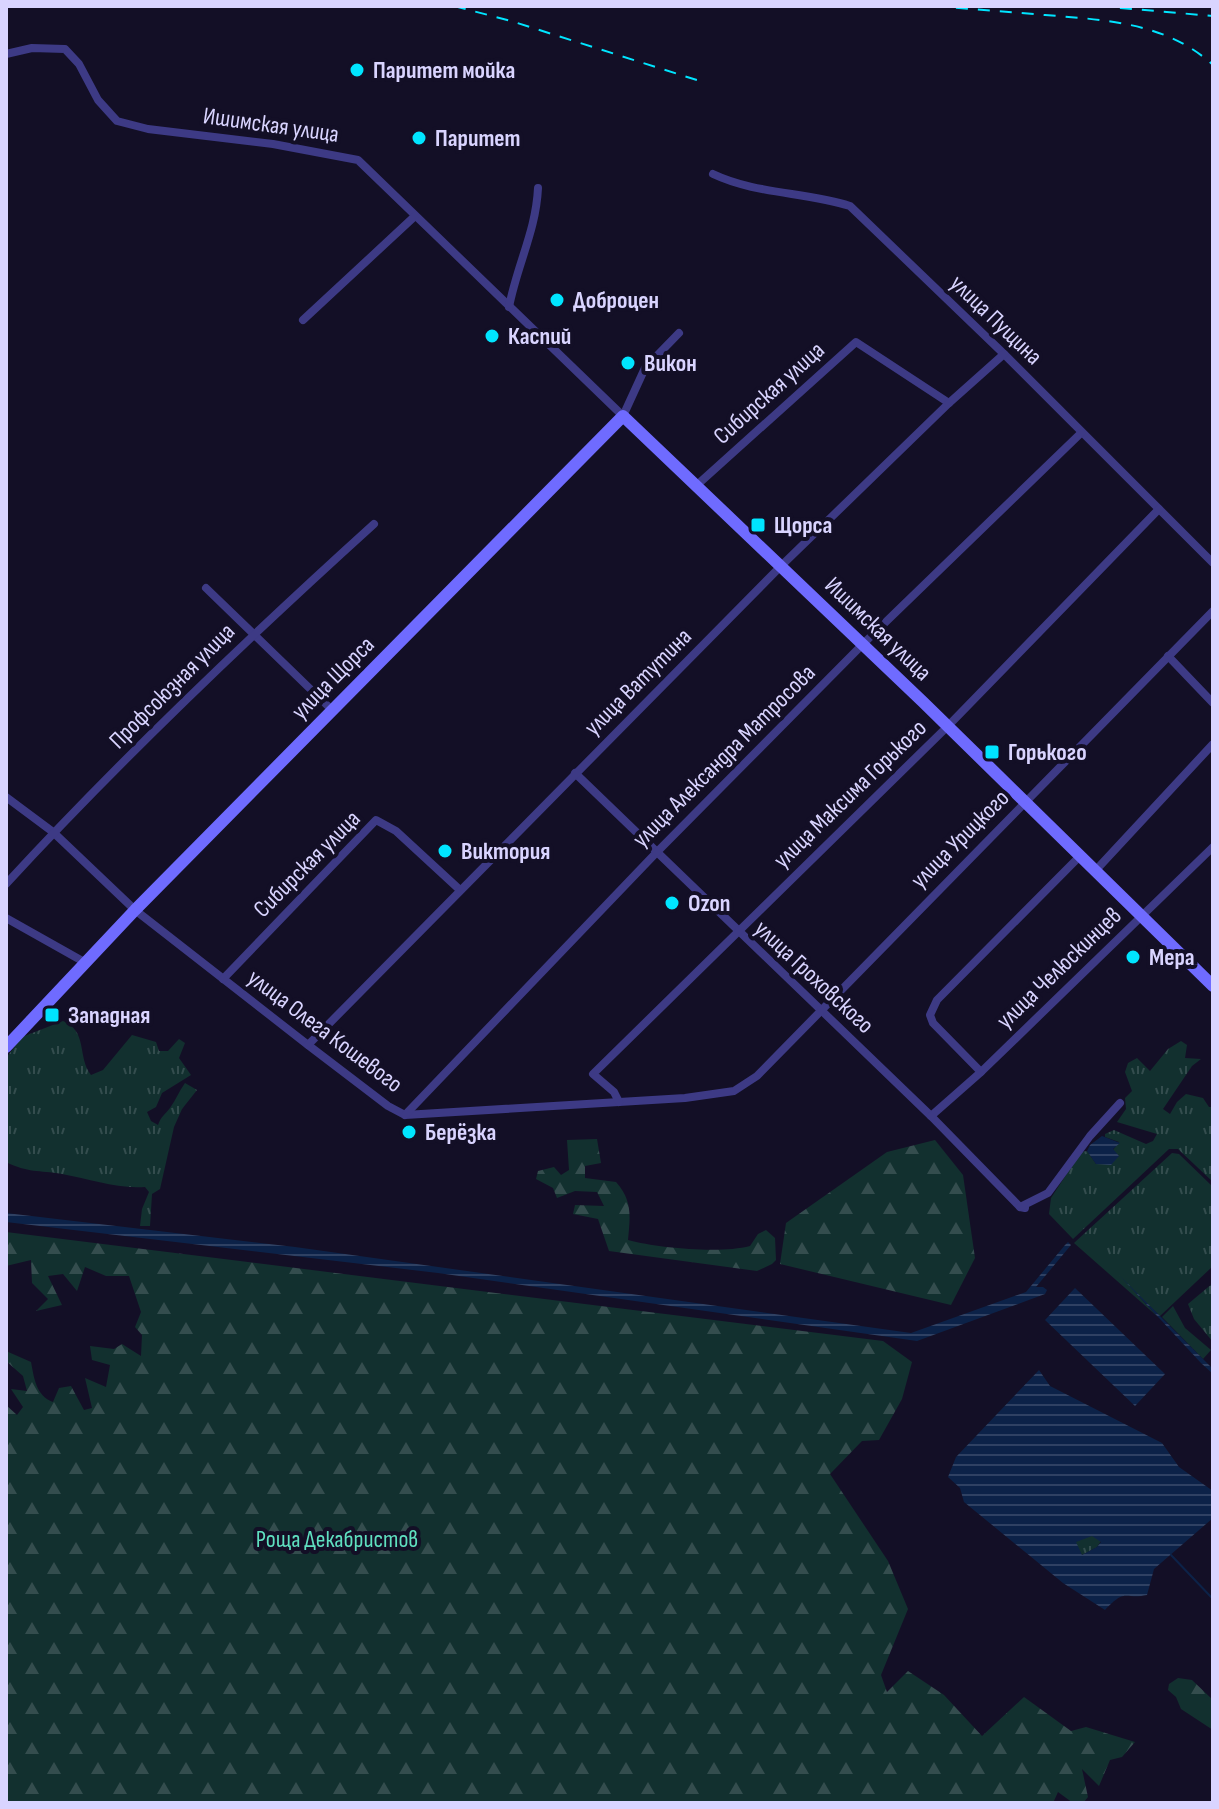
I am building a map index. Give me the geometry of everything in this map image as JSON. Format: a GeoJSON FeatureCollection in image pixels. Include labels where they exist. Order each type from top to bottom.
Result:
{"type":"FeatureCollection","features":[{"type":"Feature","properties":{"kind":"main road","name":"Ишимская улица"},"geometry":{"type":"LineString","coordinates":[[623,416],[948,726],[1213,986]]}},
{"type":"Feature","properties":{"kind":"main road","name":"улица Щорса"},"geometry":{"type":"LineString","coordinates":[[6,1047],[135,910],[623,416]]}},
{"type":"Feature","properties":{"kind":"street","name":"Ишимская улица"},"geometry":{"type":"LineString","coordinates":[[6,54],[32,48],[65,49],[79,64],[98,100],[117,121],[148,129],[273,144],[358,160],[623,416]]}},
{"type":"Feature","properties":{"kind":"street","name":"улица Пущина"},"geometry":{"type":"LineString","coordinates":[[713,174],[746,186],[825,198],[850,206],[1004,354],[1213,563]]}},
{"type":"Feature","properties":{"kind":"street"},"geometry":{"type":"LineString","coordinates":[[509,307],[514,280],[537,217],[538,188]]}},
{"type":"Feature","properties":{"kind":"street"},"geometry":{"type":"LineString","coordinates":[[303,320],[415,216]]}},
{"type":"Feature","properties":{"kind":"street","name":"улица Щорса"},"geometry":{"type":"LineString","coordinates":[[623,416],[645,368],[679,333]]}},
{"type":"Feature","properties":{"kind":"street","name":"Сибирская улица"},"geometry":{"type":"LineString","coordinates":[[697,485],[856,342],[949,403]]}},
{"type":"Feature","properties":{"kind":"street","name":"улица Ватутина"},"geometry":{"type":"LineString","coordinates":[[308,1045],[781,566],[1004,354]]}},
{"type":"Feature","properties":{"kind":"street","name":"улица Александра Матросова"},"geometry":{"type":"LineString","coordinates":[[405,1115],[655,854],[863,644],[1081,433]]}},
{"type":"Feature","properties":{"kind":"street","name":"улица Максима Горького"},"geometry":{"type":"LineString","coordinates":[[619,1102],[614,1092],[593,1074],[948,726],[1159,509]]}},
{"type":"Feature","properties":{"kind":"street","name":"Профсоюзная улица"},"geometry":{"type":"LineString","coordinates":[[6,884],[53,832],[253,634],[374,524]]}},
{"type":"Feature","properties":{"kind":"street"},"geometry":{"type":"LineString","coordinates":[[206,588],[332,710]]}},
{"type":"Feature","properties":{"kind":"street","name":"улица Урицкого"},"geometry":{"type":"LineString","coordinates":[[734,1091],[757,1076],[1213,611]]}},
{"type":"Feature","properties":{"kind":"street"},"geometry":{"type":"LineString","coordinates":[[1168,656],[1213,703]]}},
{"type":"Feature","properties":{"kind":"street"},"geometry":{"type":"LineString","coordinates":[[1096,870],[1213,744]]}},
{"type":"Feature","properties":{"kind":"street","name":"улица Гроховского"},"geometry":{"type":"LineString","coordinates":[[575,773],[655,854],[931,1116],[1022,1208],[1048,1193],[1090,1136],[1120,1103]]}},
{"type":"Feature","properties":{"kind":"street","name":"улица Олега Кошевого"},"geometry":{"type":"LineString","coordinates":[[6,797],[53,832],[135,910],[388,1106],[405,1115],[685,1098],[734,1091]]}},
{"type":"Feature","properties":{"kind":"street","name":"Сибирская улица"},"geometry":{"type":"LineString","coordinates":[[223,979],[376,820],[396,831],[460,890]]}},
{"type":"Feature","properties":{"kind":"street","name":"улица Челюскинцев"},"geometry":{"type":"LineString","coordinates":[[931,1116],[981,1072],[1213,847]]}},
{"type":"Feature","properties":{"kind":"street"},"geometry":{"type":"LineString","coordinates":[[981,1072],[933,1023],[930,1015],[937,1000],[1081,855]]}},
{"type":"Feature","properties":{"kind":"street"},"geometry":{"type":"LineString","coordinates":[[6,918],[86,963]]}},
{"type":"Feature","properties":{"kind":"green space"},"geometry":{"type":"Polygon","coordinates":[[[63,1021],[76,1031],[91,1075],[103,1070],[132,1035],[156,1042],[159,1051],[168,1051],[179,1039],[185,1043],[179,1058],[191,1075],[162,1093],[156,1107],[147,1112],[151,1121],[158,1125],[185,1083],[197,1090],[182,1109],[174,1127],[160,1189],[152,1194],[150,1226],[140,1226],[142,1209],[149,1192],[145,1187],[114,1185],[27,1170],[6,1162],[6,1058],[22,1037],[63,1021]]]}},
{"type":"Feature","properties":{"kind":"green space"},"geometry":{"type":"Polygon","coordinates":[[[1181,1041],[1187,1045],[1185,1058],[1201,1059],[1192,1066],[1163,1109],[1170,1114],[1186,1094],[1203,1098],[1209,1107],[1213,1107],[1213,1182],[1178,1149],[1169,1149],[1073,1239],[1049,1214],[1051,1198],[1081,1152],[1087,1151],[1096,1164],[1119,1156],[1113,1150],[1119,1142],[1105,1137],[1105,1134],[1114,1130],[1146,1144],[1153,1141],[1157,1134],[1117,1122],[1126,1109],[1125,1098],[1132,1091],[1125,1072],[1128,1063],[1137,1058],[1150,1071],[1168,1049],[1181,1041]]]}},
{"type":"Feature","properties":{"kind":"green space"},"geometry":{"type":"Polygon","coordinates":[[[597,1139],[601,1163],[585,1166],[585,1178],[616,1182],[621,1189],[629,1210],[628,1240],[672,1248],[722,1250],[750,1246],[758,1234],[766,1230],[775,1238],[776,1260],[757,1271],[609,1251],[598,1219],[573,1214],[575,1205],[604,1206],[597,1192],[575,1191],[557,1198],[553,1188],[536,1179],[538,1171],[554,1167],[561,1175],[569,1170],[567,1140],[597,1139]]]}},
{"type":"Feature","properties":{"kind":"green space"},"geometry":{"type":"Polygon","coordinates":[[[935,1140],[963,1175],[975,1258],[951,1305],[780,1264],[786,1223],[887,1152],[935,1140]]]}},
{"type":"Feature","properties":{"kind":"green space"},"geometry":{"type":"Polygon","coordinates":[[[1172,1153],[1179,1154],[1213,1187],[1213,1266],[1160,1316],[1134,1291],[1158,1317],[1074,1243],[1172,1153]]]}},
{"type":"Feature","properties":{"kind":"green space","name":"Роща Декабристов"},"geometry":{"type":"Polygon","coordinates":[[[6,1232],[883,1341],[912,1362],[902,1399],[879,1440],[862,1441],[830,1474],[888,1561],[908,1609],[881,1675],[887,1692],[908,1671],[944,1695],[982,1736],[1024,1697],[1071,1731],[1086,1727],[1135,1742],[1122,1757],[1110,1760],[1099,1786],[1082,1769],[1088,1797],[1083,1803],[1073,1803],[1058,1792],[1053,1803],[6,1803],[6,1405],[17,1415],[23,1407],[11,1389],[27,1391],[23,1376],[6,1361],[6,1351],[31,1362],[37,1386],[47,1399],[53,1402],[59,1388],[71,1386],[84,1410],[92,1408],[85,1378],[106,1387],[110,1365],[92,1360],[90,1346],[114,1349],[122,1344],[141,1356],[142,1335],[135,1327],[141,1312],[129,1276],[106,1276],[85,1267],[77,1291],[63,1274],[48,1276],[62,1305],[36,1311],[48,1299],[32,1283],[31,1260],[6,1266],[6,1232]]]}},
{"type":"Feature","properties":{"kind":"green space"},"geometry":{"type":"Polygon","coordinates":[[[1213,1283],[1213,1342],[1194,1319],[1188,1304],[1213,1283]]]}},
{"type":"Feature","properties":{"kind":"green space"},"geometry":{"type":"Polygon","coordinates":[[[1173,1306],[1185,1328],[1211,1350],[1203,1359],[1162,1317],[1173,1306]]]}},
{"type":"Feature","properties":{"kind":"green space"},"geometry":{"type":"Polygon","coordinates":[[[1093,1535],[1101,1541],[1097,1547],[1082,1555],[1075,1542],[1093,1535]]]}},
{"type":"Feature","properties":{"kind":"green space"},"geometry":{"type":"Polygon","coordinates":[[[1178,1678],[1192,1680],[1213,1700],[1213,1730],[1181,1709],[1176,1697],[1168,1690],[1169,1684],[1178,1678]]]}},
{"type":"Feature","properties":{"kind":"water"},"geometry":{"type":"Polygon","coordinates":[[[1102,1136],[1120,1143],[1113,1149],[1119,1156],[1111,1165],[1096,1164],[1087,1151],[1102,1136]]]}},
{"type":"Feature","properties":{"kind":"water"},"geometry":{"type":"Polygon","coordinates":[[[6,1213],[295,1247],[911,1333],[1026,1292],[1065,1245],[1068,1242],[1071,1245],[1036,1287],[1047,1290],[1045,1294],[917,1341],[438,1273],[6,1222],[6,1213]]]}},
{"type":"Feature","properties":{"kind":"water"},"geometry":{"type":"Polygon","coordinates":[[[1119,1275],[1213,1369],[1213,1374],[1201,1363],[1119,1275]]]}},
{"type":"Feature","properties":{"kind":"water"},"geometry":{"type":"Polygon","coordinates":[[[1075,1288],[1165,1374],[1135,1406],[1045,1320],[1075,1288]]]}},
{"type":"Feature","properties":{"kind":"water"},"geometry":{"type":"Polygon","coordinates":[[[1039,1370],[1050,1386],[1162,1443],[1179,1467],[1213,1491],[1213,1518],[1154,1569],[1147,1595],[1122,1596],[1105,1610],[1063,1583],[964,1502],[960,1488],[948,1477],[956,1457],[1039,1370]],[[1092,1536],[1076,1542],[1082,1555],[1101,1542],[1092,1536]]]}},
{"type":"Feature","properties":{"kind":"waterway"},"geometry":{"type":"LineString","coordinates":[[1171,1555],[1213,1599]]}},
{"type":"Feature","properties":{"kind":"railway"},"geometry":{"type":"LineString","coordinates":[[232,6],[258,6]]}},
{"type":"Feature","properties":{"kind":"railway"},"geometry":{"type":"LineString","coordinates":[[454,6],[703,82]]}},
{"type":"Feature","properties":{"kind":"railway"},"geometry":{"type":"LineString","coordinates":[[934,6],[1090,19],[1134,26],[1175,40],[1213,65]]}},
{"type":"Feature","properties":{"kind":"railway"},"geometry":{"type":"LineString","coordinates":[[1098,6],[1213,16]]}},
{"type":"Feature","properties":{"kind":"place","name":"Паритет мойка"},"geometry":{"type":"Point","coordinates":[357,70]}},
{"type":"Feature","properties":{"kind":"place","name":"Паритет"},"geometry":{"type":"Point","coordinates":[419,138]}},
{"type":"Feature","properties":{"kind":"place","name":"Доброцен"},"geometry":{"type":"Point","coordinates":[557,300]}},
{"type":"Feature","properties":{"kind":"place","name":"Каспий"},"geometry":{"type":"Point","coordinates":[492,336]}},
{"type":"Feature","properties":{"kind":"place","name":"Викон"},"geometry":{"type":"Point","coordinates":[628,363]}},
{"type":"Feature","properties":{"kind":"place","name":"Щорса"},"geometry":{"type":"Point","coordinates":[758,525]}},
{"type":"Feature","properties":{"kind":"place","name":"Горького"},"geometry":{"type":"Point","coordinates":[992,752]}},
{"type":"Feature","properties":{"kind":"place","name":"Виктория"},"geometry":{"type":"Point","coordinates":[445,851]}},
{"type":"Feature","properties":{"kind":"place","name":"Ozon"},"geometry":{"type":"Point","coordinates":[672,903]}},
{"type":"Feature","properties":{"kind":"place","name":"Мера"},"geometry":{"type":"Point","coordinates":[1133,957]}},
{"type":"Feature","properties":{"kind":"place","name":"Западная"},"geometry":{"type":"Point","coordinates":[52,1015]}},
{"type":"Feature","properties":{"kind":"place","name":"Берёзка"},"geometry":{"type":"Point","coordinates":[409,1132]}}]}
